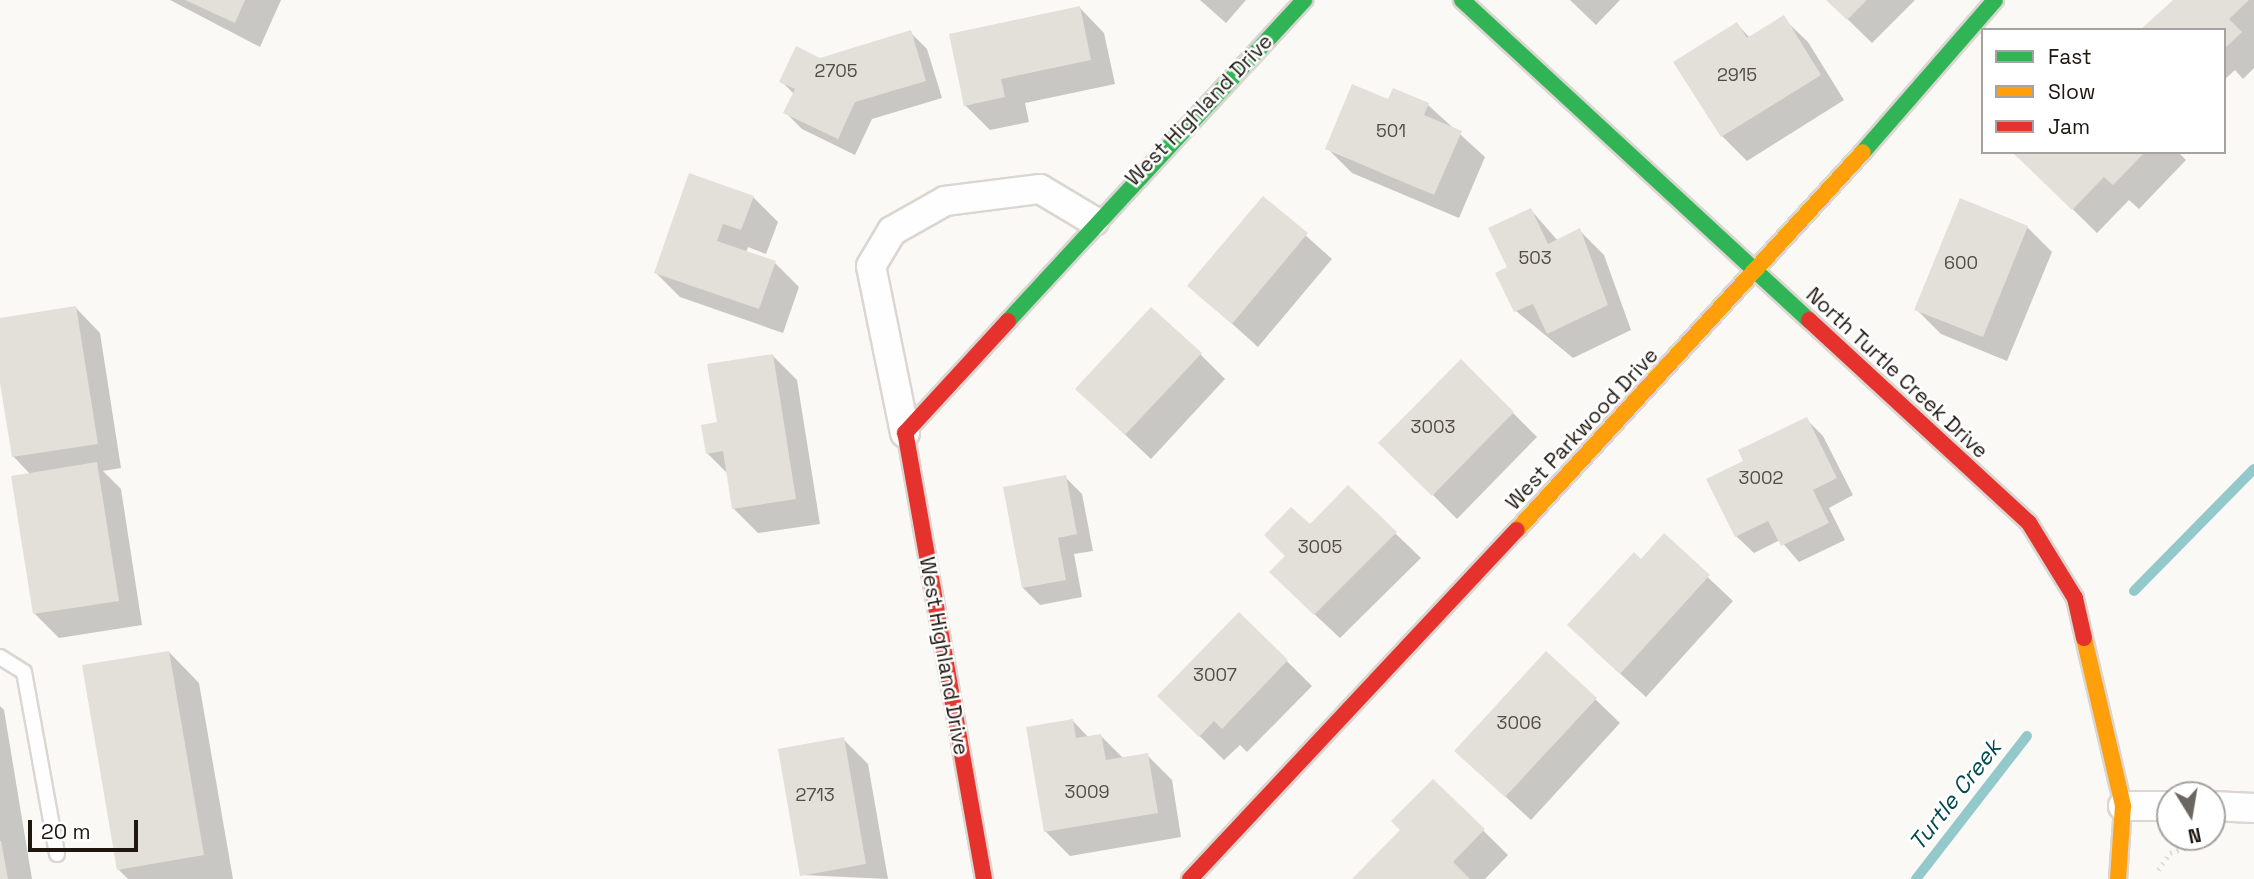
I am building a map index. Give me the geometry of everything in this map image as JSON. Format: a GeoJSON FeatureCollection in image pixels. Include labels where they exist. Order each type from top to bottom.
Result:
{"type":"FeatureCollection","features":[{"type":"Feature","properties":{"kind":"street","name":"West Highland Drive"},"geometry":{"type":"LineString","coordinates":[[905,433],[1094,220],[1304,0]]}},
{"type":"Feature","properties":{"kind":"street","name":"North Turtle Creek Drive"},"geometry":{"type":"LineString","coordinates":[[1462,0],[2029,523],[2075,598],[2123,806],[2118,879]]}},
{"type":"Feature","properties":{"kind":"street","name":"West Parkwood Drive"},"geometry":{"type":"LineString","coordinates":[[1190,879],[1758,272],[1995,0]]}},
{"type":"Feature","properties":{"kind":"street","name":"West Highland Drive"},"geometry":{"type":"LineString","coordinates":[[984,879],[905,433],[871,266],[892,231],[945,201],[1040,189],[1094,220]]}},
{"type":"Feature","properties":{"kind":"street"},"geometry":{"type":"LineString","coordinates":[[2123,806],[2156,806]]}},
{"type":"Feature","properties":{"kind":"street"},"geometry":{"type":"LineString","coordinates":[[2226,807],[2254,808]]}},
{"type":"Feature","properties":{"kind":"lane"},"geometry":{"type":"LineString","coordinates":[[0,657],[24,672],[57,854]]}},
{"type":"Feature","properties":{"kind":"path"},"geometry":{"type":"LineString","coordinates":[[2154,879],[2170,853],[2177,851]]}},
{"type":"Feature","properties":{"kind":"building"},"geometry":{"type":"Polygon","coordinates":[[[185,0],[245,0],[235,23],[185,0]]]}},
{"type":"Feature","properties":{"kind":"building"},"geometry":{"type":"Polygon","coordinates":[[[1826,0],[1867,0],[1847,20],[1826,0]]]}},
{"type":"Feature","properties":{"kind":"building"},"geometry":{"type":"Polygon","coordinates":[[[2173,0],[2249,0],[2229,19],[2242,32],[2226,47],[2226,28],[2142,28],[2173,0]]]}},
{"type":"Feature","properties":{"kind":"building"},"geometry":{"type":"Polygon","coordinates":[[[1080,6],[1091,60],[1001,79],[1005,97],[964,106],[949,34],[1080,6]]]}},
{"type":"Feature","properties":{"kind":"building"},"geometry":{"type":"Polygon","coordinates":[[[1784,15],[1821,75],[1721,137],[1673,62],[1737,22],[1747,38],[1784,15]]]}},
{"type":"Feature","properties":{"kind":"building"},"geometry":{"type":"Polygon","coordinates":[[[911,30],[926,81],[855,102],[838,139],[783,113],[795,89],[779,82],[796,46],[820,58],[911,30]]]}},
{"type":"Feature","properties":{"kind":"building"},"geometry":{"type":"Polygon","coordinates":[[[1352,84],[1388,99],[1393,88],[1429,103],[1424,115],[1462,131],[1434,195],[1325,149],[1352,84]]]}},
{"type":"Feature","properties":{"kind":"building"},"geometry":{"type":"Polygon","coordinates":[[[2014,154],[2143,154],[2113,185],[2104,177],[2072,210],[2014,154]]]}},
{"type":"Feature","properties":{"kind":"building"},"geometry":{"type":"Polygon","coordinates":[[[689,173],[754,196],[741,230],[723,224],[717,241],[776,261],[759,309],[654,273],[689,173]]]}},
{"type":"Feature","properties":{"kind":"building"},"geometry":{"type":"Polygon","coordinates":[[[1263,196],[1308,233],[1232,324],[1187,286],[1263,196]]]}},
{"type":"Feature","properties":{"kind":"building"},"geometry":{"type":"Polygon","coordinates":[[[1960,198],[2028,226],[1983,337],[1914,310],[1960,198]]]}},
{"type":"Feature","properties":{"kind":"building"},"geometry":{"type":"Polygon","coordinates":[[[1531,208],[1548,244],[1580,228],[1608,305],[1547,334],[1533,304],[1514,312],[1495,273],[1507,267],[1488,228],[1531,208]]]}},
{"type":"Feature","properties":{"kind":"building"},"geometry":{"type":"Polygon","coordinates":[[[76,306],[98,444],[12,457],[0,383],[0,318],[76,306]]]}},
{"type":"Feature","properties":{"kind":"building"},"geometry":{"type":"Polygon","coordinates":[[[1151,307],[1202,353],[1125,435],[1075,389],[1151,307]]]}},
{"type":"Feature","properties":{"kind":"building"},"geometry":{"type":"Polygon","coordinates":[[[773,354],[796,499],[732,509],[723,451],[706,454],[701,425],[717,422],[707,364],[773,354]]]}},
{"type":"Feature","properties":{"kind":"building"},"geometry":{"type":"Polygon","coordinates":[[[1461,359],[1514,412],[1432,496],[1378,443],[1461,359]]]}},
{"type":"Feature","properties":{"kind":"building"},"geometry":{"type":"Polygon","coordinates":[[[1807,417],[1837,478],[1813,490],[1829,523],[1781,546],[1768,521],[1735,537],[1706,479],[1743,461],[1738,450],[1807,417]]]}},
{"type":"Feature","properties":{"kind":"building"},"geometry":{"type":"Polygon","coordinates":[[[97,462],[119,601],[33,614],[11,476],[97,462]]]}},
{"type":"Feature","properties":{"kind":"building"},"geometry":{"type":"Polygon","coordinates":[[[1066,475],[1077,534],[1058,538],[1066,580],[1022,588],[1003,487],[1066,475]]]}},
{"type":"Feature","properties":{"kind":"building"},"geometry":{"type":"Polygon","coordinates":[[[1348,485],[1397,532],[1314,615],[1269,572],[1285,556],[1264,535],[1291,507],[1310,524],[1348,485]]]}},
{"type":"Feature","properties":{"kind":"building"},"geometry":{"type":"Polygon","coordinates":[[[1664,533],[1710,575],[1620,674],[1567,625],[1634,552],[1641,559],[1664,533]]]}},
{"type":"Feature","properties":{"kind":"building"},"geometry":{"type":"Polygon","coordinates":[[[1239,612],[1288,660],[1222,729],[1214,721],[1199,737],[1157,696],[1239,612]]]}},
{"type":"Feature","properties":{"kind":"building"},"geometry":{"type":"Polygon","coordinates":[[[169,651],[204,855],[117,870],[82,665],[169,651]]]}},
{"type":"Feature","properties":{"kind":"building"},"geometry":{"type":"Polygon","coordinates":[[[1546,651],[1597,698],[1505,797],[1454,751],[1546,651]]]}},
{"type":"Feature","properties":{"kind":"building"},"geometry":{"type":"Polygon","coordinates":[[[1073,719],[1076,738],[1101,734],[1106,760],[1148,753],[1158,813],[1044,832],[1026,727],[1073,719]]]}},
{"type":"Feature","properties":{"kind":"building"},"geometry":{"type":"Polygon","coordinates":[[[844,737],[866,864],[800,876],[778,749],[844,737]]]}},
{"type":"Feature","properties":{"kind":"building"},"geometry":{"type":"Polygon","coordinates":[[[1433,779],[1485,829],[1453,862],[1470,879],[1352,879],[1400,830],[1391,821],[1433,779]]]}},
{"type":"Feature","properties":{"kind":"building"},"geometry":{"type":"Polygon","coordinates":[[[1,841],[8,879],[0,879],[1,841]]]}},
{"type":"Feature","properties":{"kind":"waterway","name":"Turtle Creek"},"geometry":{"type":"LineString","coordinates":[[2134,591],[2254,469]]}},
{"type":"Feature","properties":{"kind":"waterway","name":"Turtle Creek"},"geometry":{"type":"LineString","coordinates":[[1916,879],[2027,736]]}},
{"type":"Feature","properties":{"kind":"traffic: fast"},"geometry":{"type":"LineString","coordinates":[[1008,321],[1304,0]]}},
{"type":"Feature","properties":{"kind":"traffic: fast"},"geometry":{"type":"LineString","coordinates":[[1462,0],[1809,320]]}},
{"type":"Feature","properties":{"kind":"traffic: fast"},"geometry":{"type":"LineString","coordinates":[[1863,152],[1995,0]]}},
{"type":"Feature","properties":{"kind":"traffic: slow"},"geometry":{"type":"LineString","coordinates":[[1517,530],[1863,152]]}},
{"type":"Feature","properties":{"kind":"traffic: slow"},"geometry":{"type":"LineString","coordinates":[[2084,638],[2123,806],[2118,879]]}},
{"type":"Feature","properties":{"kind":"traffic: jam"},"geometry":{"type":"LineString","coordinates":[[1809,320],[2029,523],[2075,598],[2084,638]]}},
{"type":"Feature","properties":{"kind":"traffic: jam"},"geometry":{"type":"LineString","coordinates":[[984,879],[905,433],[1008,321]]}},
{"type":"Feature","properties":{"kind":"traffic: jam"},"geometry":{"type":"LineString","coordinates":[[1190,879],[1517,530]]}}]}
